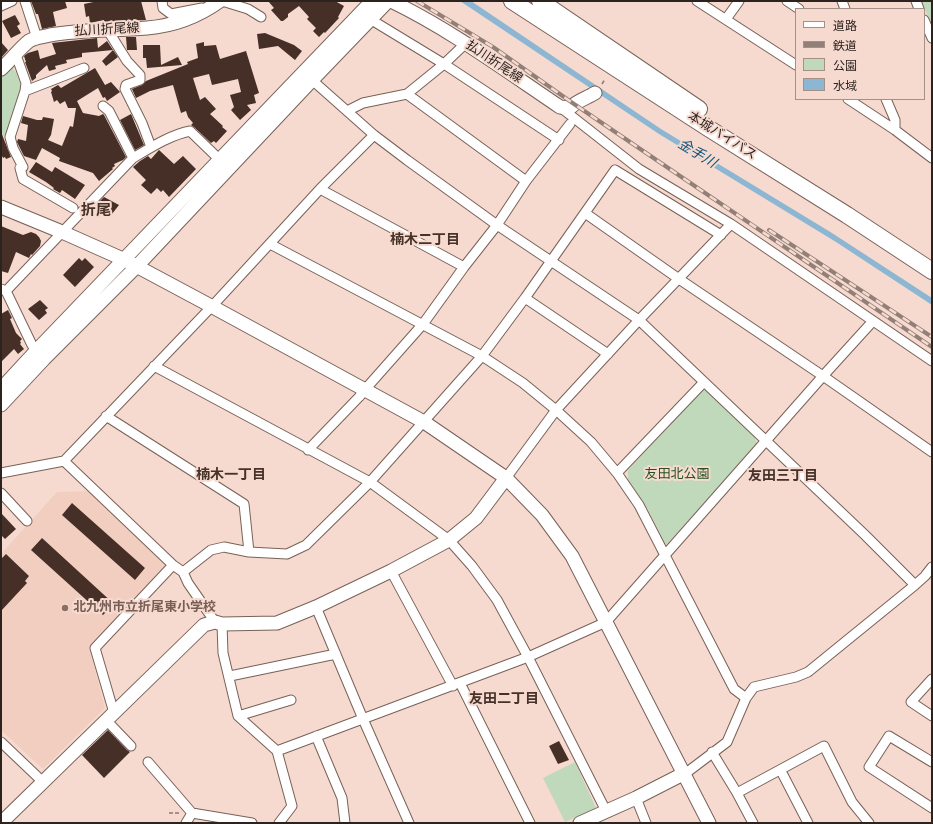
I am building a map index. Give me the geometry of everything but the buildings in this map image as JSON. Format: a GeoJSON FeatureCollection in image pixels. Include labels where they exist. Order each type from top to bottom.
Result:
{"type":"FeatureCollection","features":[{"type":"Feature","properties":{"kind":"highway","name":"本城バイパス"},"geometry":{"type":"LineString","coordinates":[[540,1],[713,119],[859,210],[932,259]]}},
{"type":"Feature","properties":{"kind":"highway","name":"本城バイパス"},"geometry":{"type":"LineString","coordinates":[[521,3],[708,128],[847,214],[932,271]]}},
{"type":"Feature","properties":{"kind":"street"},"geometry":{"type":"LineString","coordinates":[[1,6],[12,1]]}},
{"type":"Feature","properties":{"kind":"street"},"geometry":{"type":"LineString","coordinates":[[25,1],[37,38]]}},
{"type":"Feature","properties":{"kind":"street"},"geometry":{"type":"LineString","coordinates":[[162,1],[163,8],[171,14],[218,2],[248,9],[261,17]]}},
{"type":"Feature","properties":{"kind":"street"},"geometry":{"type":"LineString","coordinates":[[1,389],[220,160],[372,9],[388,1]]}},
{"type":"Feature","properties":{"kind":"street","name":"払川折尾線"},"geometry":{"type":"LineString","coordinates":[[391,1],[466,43],[560,107]]}},
{"type":"Feature","properties":{"kind":"street"},"geometry":{"type":"LineString","coordinates":[[697,1],[795,64]]}},
{"type":"Feature","properties":{"kind":"street"},"geometry":{"type":"LineString","coordinates":[[726,19],[739,1]]}},
{"type":"Feature","properties":{"kind":"street"},"geometry":{"type":"LineString","coordinates":[[787,1],[798,8]]}},
{"type":"Feature","properties":{"kind":"street","name":"払川折尾線"},"geometry":{"type":"LineString","coordinates":[[1,69],[29,41],[37,38],[69,31],[148,28],[183,21],[218,2]]}},
{"type":"Feature","properties":{"kind":"street"},"geometry":{"type":"LineString","coordinates":[[372,9],[444,64],[558,140]]}},
{"type":"Feature","properties":{"kind":"street"},"geometry":{"type":"LineString","coordinates":[[1,405],[44,359],[136,266],[312,80],[372,9]]}},
{"type":"Feature","properties":{"kind":"street"},"geometry":{"type":"LineString","coordinates":[[925,22],[932,38]]}},
{"type":"Feature","properties":{"kind":"street"},"geometry":{"type":"LineString","coordinates":[[107,29],[127,61],[140,75],[140,80],[126,85],[125,89],[142,123],[151,147]]}},
{"type":"Feature","properties":{"kind":"street"},"geometry":{"type":"LineString","coordinates":[[347,111],[363,104],[407,94],[444,64],[466,43]]}},
{"type":"Feature","properties":{"kind":"street"},"geometry":{"type":"LineString","coordinates":[[16,55],[26,83],[25,91],[10,137],[12,148],[23,167],[20,168],[23,179],[73,208]]}},
{"type":"Feature","properties":{"kind":"street"},"geometry":{"type":"LineString","coordinates":[[25,91],[84,68]]}},
{"type":"Feature","properties":{"kind":"street"},"geometry":{"type":"LineString","coordinates":[[312,80],[374,135],[497,225],[639,320],[915,585]]}},
{"type":"Feature","properties":{"kind":"street"},"geometry":{"type":"LineString","coordinates":[[560,107],[570,108],[574,104],[595,93]]}},
{"type":"Feature","properties":{"kind":"street"},"geometry":{"type":"LineString","coordinates":[[407,94],[526,181]]}},
{"type":"Feature","properties":{"kind":"street"},"geometry":{"type":"LineString","coordinates":[[850,100],[895,130],[932,158]]}},
{"type":"Feature","properties":{"kind":"street"},"geometry":{"type":"LineString","coordinates":[[886,100],[895,120],[895,130]]}},
{"type":"Feature","properties":{"kind":"street"},"geometry":{"type":"LineString","coordinates":[[103,106],[109,111],[133,158]]}},
{"type":"Feature","properties":{"kind":"street"},"geometry":{"type":"LineString","coordinates":[[560,107],[639,169],[731,224],[932,361]]}},
{"type":"Feature","properties":{"kind":"street"},"geometry":{"type":"LineString","coordinates":[[308,450],[359,397],[423,324],[464,267],[497,225],[526,181],[570,124]]}},
{"type":"Feature","properties":{"kind":"street"},"geometry":{"type":"LineString","coordinates":[[37,350],[32,345],[4,290],[133,158],[151,147],[190,131],[220,160]]}},
{"type":"Feature","properties":{"kind":"street"},"geometry":{"type":"LineString","coordinates":[[1,473],[64,461],[270,244],[320,189],[374,135]]}},
{"type":"Feature","properties":{"kind":"street"},"geometry":{"type":"LineString","coordinates":[[183,572],[211,550],[224,547],[249,552],[287,554],[306,545],[370,482],[482,356],[525,298],[615,170],[721,235]]}},
{"type":"Feature","properties":{"kind":"street"},"geometry":{"type":"LineString","coordinates":[[320,189],[464,267]]}},
{"type":"Feature","properties":{"kind":"street"},"geometry":{"type":"LineString","coordinates":[[1,207],[125,260],[211,306],[424,422],[506,478],[542,515],[572,556],[709,823]]}},
{"type":"Feature","properties":{"kind":"street"},"geometry":{"type":"LineString","coordinates":[[585,213],[932,452]]}},
{"type":"Feature","properties":{"kind":"street"},"geometry":{"type":"LineString","coordinates":[[1,823],[204,625],[219,623],[277,623],[391,570],[448,540],[476,518],[556,410],[639,320],[731,224]]}},
{"type":"Feature","properties":{"kind":"street"},"geometry":{"type":"LineString","coordinates":[[270,244],[482,356],[523,383],[556,410],[591,442],[617,473],[639,505],[666,554],[734,689],[746,698]]}},
{"type":"Feature","properties":{"kind":"street"},"geometry":{"type":"LineString","coordinates":[[525,298],[608,354]]}},
{"type":"Feature","properties":{"kind":"street"},"geometry":{"type":"LineString","coordinates":[[277,751],[528,657],[606,622],[823,376],[873,322]]}},
{"type":"Feature","properties":{"kind":"street"},"geometry":{"type":"LineString","coordinates":[[154,366],[370,482],[448,540],[472,566],[497,600],[528,657],[606,811]]}},
{"type":"Feature","properties":{"kind":"street"},"geometry":{"type":"LineString","coordinates":[[617,473],[704,382]]}},
{"type":"Feature","properties":{"kind":"street"},"geometry":{"type":"LineString","coordinates":[[106,416],[244,504],[249,552]]}},
{"type":"Feature","properties":{"kind":"street"},"geometry":{"type":"LineString","coordinates":[[64,461],[173,565],[183,572],[188,583],[219,623],[223,653],[230,676],[238,716],[277,751],[292,806],[279,823]]}},
{"type":"Feature","properties":{"kind":"street"},"geometry":{"type":"LineString","coordinates":[[1,493],[27,521]]}},
{"type":"Feature","properties":{"kind":"street"},"geometry":{"type":"LineString","coordinates":[[131,746],[111,717],[95,648],[173,565]]}},
{"type":"Feature","properties":{"kind":"street"},"geometry":{"type":"LineString","coordinates":[[580,823],[636,798],[690,770],[727,742],[746,698],[754,687],[796,677],[808,672],[915,585],[925,576],[932,566]]}},
{"type":"Feature","properties":{"kind":"street"},"geometry":{"type":"LineString","coordinates":[[391,570],[456,684],[530,823]]}},
{"type":"Feature","properties":{"kind":"street"},"geometry":{"type":"LineString","coordinates":[[316,606],[363,719],[409,821],[399,823]]}},
{"type":"Feature","properties":{"kind":"street"},"geometry":{"type":"LineString","coordinates":[[230,676],[336,654]]}},
{"type":"Feature","properties":{"kind":"street"},"geometry":{"type":"LineString","coordinates":[[932,679],[911,702],[932,716]]}},
{"type":"Feature","properties":{"kind":"street"},"geometry":{"type":"LineString","coordinates":[[238,716],[291,700]]}},
{"type":"Feature","properties":{"kind":"street"},"geometry":{"type":"LineString","coordinates":[[316,736],[342,798],[345,823]]}},
{"type":"Feature","properties":{"kind":"street"},"geometry":{"type":"LineString","coordinates":[[932,762],[889,736],[869,767],[932,808]]}},
{"type":"Feature","properties":{"kind":"street"},"geometry":{"type":"LineString","coordinates":[[1,742],[43,782]]}},
{"type":"Feature","properties":{"kind":"street"},"geometry":{"type":"LineString","coordinates":[[737,793],[781,771],[824,746],[852,802],[869,823]]}},
{"type":"Feature","properties":{"kind":"street"},"geometry":{"type":"LineString","coordinates":[[712,752],[753,823]]}},
{"type":"Feature","properties":{"kind":"street"},"geometry":{"type":"LineString","coordinates":[[148,762],[192,813],[252,823]]}},
{"type":"Feature","properties":{"kind":"street"},"geometry":{"type":"LineString","coordinates":[[781,771],[808,823]]}},
{"type":"Feature","properties":{"kind":"street"},"geometry":{"type":"LineString","coordinates":[[636,798],[646,823]]}},
{"type":"Feature","properties":{"kind":"street"},"geometry":{"type":"LineString","coordinates":[[186,823],[192,813]]}},
{"type":"Feature","properties":{"kind":"shaded area","name":"北九州市立折尾東小学校"},"geometry":{"type":"Polygon","coordinates":[[[91,491],[168,565],[90,651],[105,708],[43,769],[1,730],[1,554],[57,492],[91,491]]]}},
{"type":"Feature","properties":{"kind":"green space"},"geometry":{"type":"Polygon","coordinates":[[[921,1],[932,1],[932,25],[925,8],[921,1]]]}},
{"type":"Feature","properties":{"kind":"green space"},"geometry":{"type":"Polygon","coordinates":[[[10,64],[17,74],[21,86],[20,96],[8,132],[1,138],[1,74],[10,64]]]}},
{"type":"Feature","properties":{"kind":"green space","name":"友田北公園"},"geometry":{"type":"Polygon","coordinates":[[[703,389],[708,390],[755,438],[757,444],[667,544],[663,544],[660,533],[647,508],[628,480],[628,470],[703,389]]]}},
{"type":"Feature","properties":{"kind":"green space"},"geometry":{"type":"Polygon","coordinates":[[[575,762],[596,808],[565,822],[543,778],[575,762]]]}},
{"type":"Feature","properties":{"kind":"water","name":"金手川"},"geometry":{"type":"Polygon","coordinates":[[[460,1],[471,1],[661,129],[832,233],[932,298],[932,305],[836,242],[659,134],[460,1]]]}},
{"type":"Feature","properties":{"kind":"railway"},"geometry":{"type":"LineString","coordinates":[[417,1],[493,47],[574,104],[932,347]]}},
{"type":"Feature","properties":{"kind":"railway"},"geometry":{"type":"LineString","coordinates":[[769,230],[932,337]]}},
{"type":"Feature","properties":{"kind":"place","name":"北九州市立折尾東小学校"},"geometry":{"type":"Point","coordinates":[65,608]}},
{"type":"Feature","properties":{"kind":"district","name":"折尾"},"geometry":{"type":"Point","coordinates":[96,211]}},
{"type":"Feature","properties":{"kind":"district","name":"楠木二丁目"},"geometry":{"type":"Point","coordinates":[425,240]}},
{"type":"Feature","properties":{"kind":"district","name":"楠木一丁目"},"geometry":{"type":"Point","coordinates":[231,475]}},
{"type":"Feature","properties":{"kind":"district","name":"友田三丁目"},"geometry":{"type":"Point","coordinates":[783,476]}},
{"type":"Feature","properties":{"kind":"district","name":"友田二丁目"},"geometry":{"type":"Point","coordinates":[504,699]}}]}
